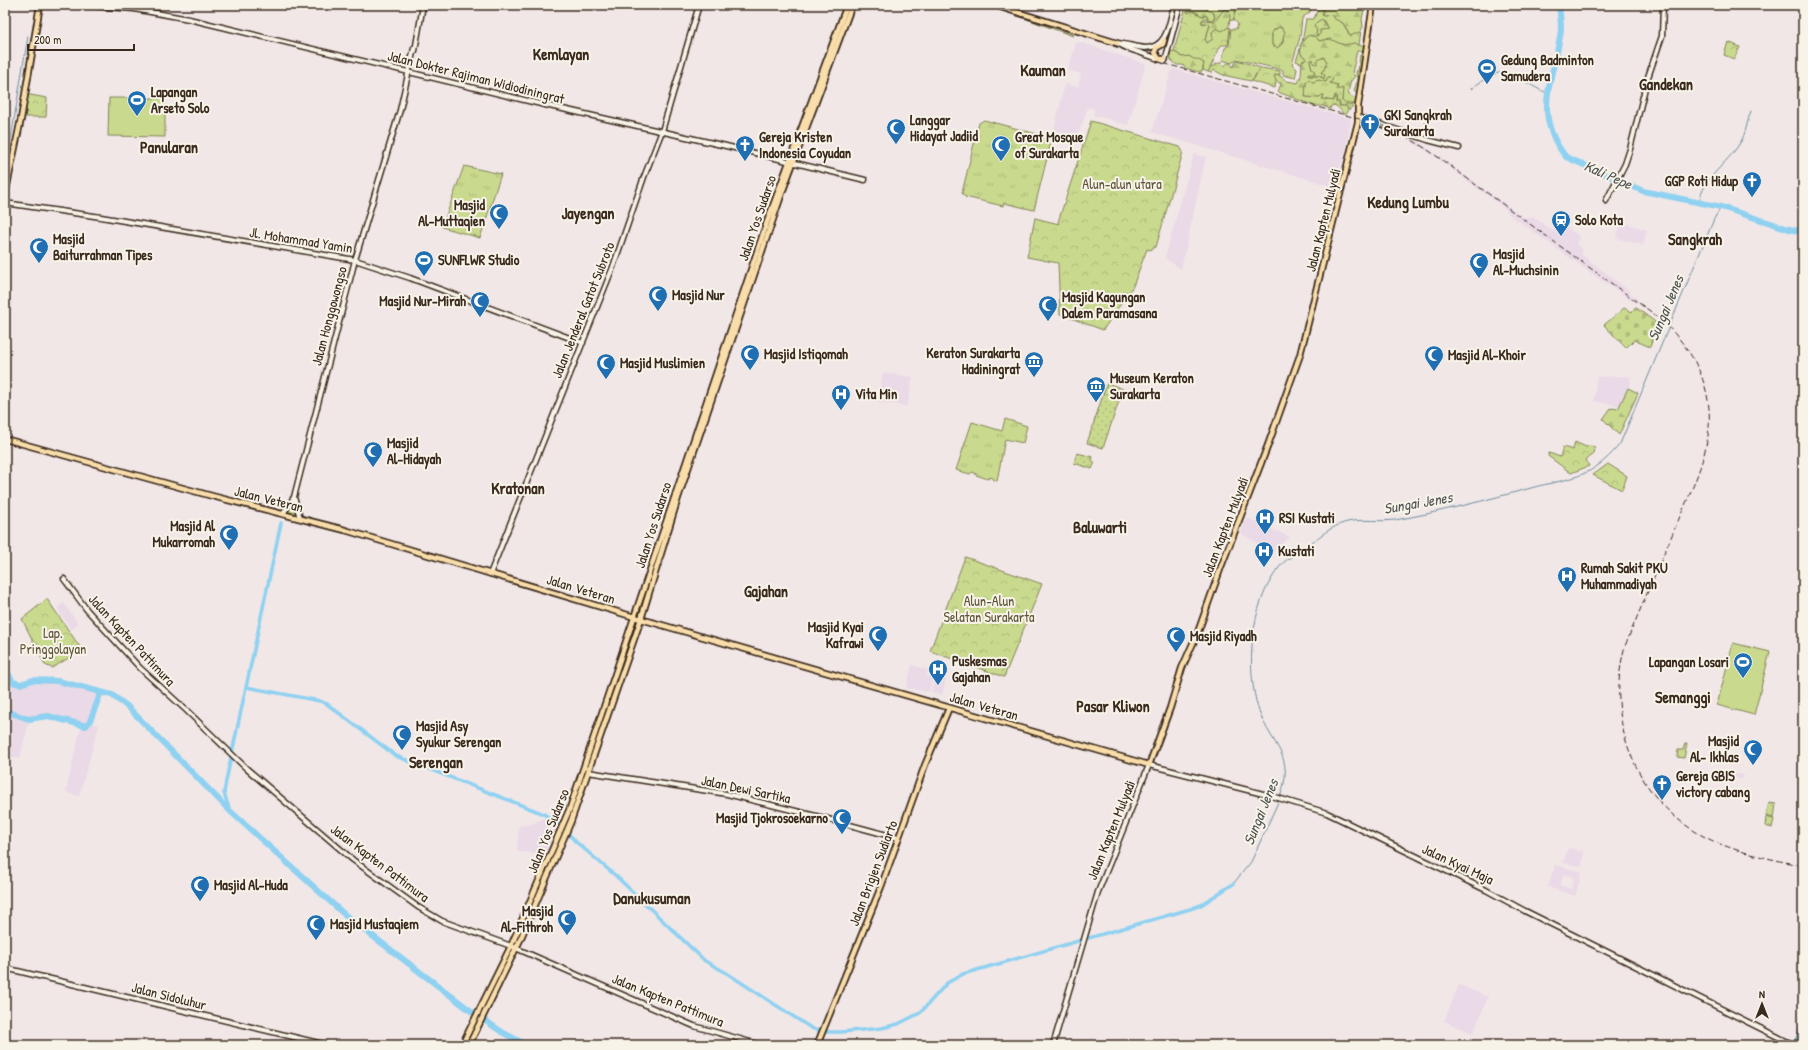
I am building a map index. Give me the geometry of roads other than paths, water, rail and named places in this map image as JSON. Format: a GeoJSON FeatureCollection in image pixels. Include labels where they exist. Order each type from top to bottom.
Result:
{"type":"FeatureCollection","features":[{"type":"Feature","properties":{"kind":"main road"},"geometry":{"type":"LineString","coordinates":[[5,195],[24,99],[40,5]]}},
{"type":"Feature","properties":{"kind":"main road","name":"Jalan Dokter Rajiman Widiodiningrat"},"geometry":{"type":"LineString","coordinates":[[81,5],[134,9],[171,15],[409,73],[662,131],[865,180]]}},
{"type":"Feature","properties":{"kind":"main road","name":"Jalan Honggowongso"},"geometry":{"type":"LineString","coordinates":[[282,514],[294,497],[355,260],[400,110],[423,5]]}},
{"type":"Feature","properties":{"kind":"main road","name":"Jalan Jenderal Gatot Subroto"},"geometry":{"type":"LineString","coordinates":[[490,574],[613,267],[644,177],[662,131],[699,5]]}},
{"type":"Feature","properties":{"kind":"main road","name":"Jalan Yos Sudarso"},"geometry":{"type":"LineString","coordinates":[[822,79],[847,5]]}},
{"type":"Feature","properties":{"kind":"main road","name":"Jalan Yos Sudarso"},"geometry":{"type":"LineString","coordinates":[[469,1045],[516,948],[588,772],[635,617],[790,162],[852,5]]}},
{"type":"Feature","properties":{"kind":"main road"},"geometry":{"type":"LineString","coordinates":[[994,5],[1117,43],[1143,54],[1165,60],[1180,5]]}},
{"type":"Feature","properties":{"kind":"main road"},"geometry":{"type":"LineString","coordinates":[[1159,59],[1155,54],[1155,50],[1157,46],[1163,44],[1174,5]]}},
{"type":"Feature","properties":{"kind":"main road","name":"Jalan Kapten Mulyadi"},"geometry":{"type":"LineString","coordinates":[[1053,1045],[1083,939],[1117,844],[1162,732],[1182,668],[1198,632],[1221,566],[1269,442],[1300,355],[1351,154],[1358,117],[1373,5]]}},
{"type":"Feature","properties":{"kind":"main road"},"geometry":{"type":"LineString","coordinates":[[1606,201],[1630,149],[1647,80],[1662,36],[1663,5]]}},
{"type":"Feature","properties":{"kind":"main road"},"geometry":{"type":"LineString","coordinates":[[1117,43],[1145,48],[1154,46],[1164,40]]}},
{"type":"Feature","properties":{"kind":"main road"},"geometry":{"type":"LineString","coordinates":[[1143,54],[1145,48]]}},
{"type":"Feature","properties":{"kind":"main road"},"geometry":{"type":"LineString","coordinates":[[1358,117],[1428,140],[1459,148]]}},
{"type":"Feature","properties":{"kind":"main road","name":"Jl. Mohammad Yamin"},"geometry":{"type":"LineString","coordinates":[[5,203],[108,218],[355,260],[410,278],[583,343]]}},
{"type":"Feature","properties":{"kind":"main road","name":"Jalan Veteran"},"geometry":{"type":"LineString","coordinates":[[5,439],[345,530],[641,619],[1149,765]]}},
{"type":"Feature","properties":{"kind":"main road","name":"Jalan Yos Sudarso"},"geometry":{"type":"LineString","coordinates":[[462,1045],[511,946],[565,829],[606,710],[641,619],[691,454]]}},
{"type":"Feature","properties":{"kind":"main road"},"geometry":{"type":"LineString","coordinates":[[294,497],[300,518]]}},
{"type":"Feature","properties":{"kind":"main road","name":"Jalan Kapten Pattimura"},"geometry":{"type":"LineString","coordinates":[[64,579],[86,610],[140,668],[232,754],[353,860],[418,907],[448,924],[516,948],[694,1026],[761,1045]]}},
{"type":"Feature","properties":{"kind":"main road","name":"Jalan Brigjen Sudiarto"},"geometry":{"type":"LineString","coordinates":[[817,1045],[881,887],[925,765],[949,708]]}},
{"type":"Feature","properties":{"kind":"main road","name":"Jalan Kyai Maja"},"geometry":{"type":"LineString","coordinates":[[1149,765],[1278,798],[1339,818],[1794,1045]]}},
{"type":"Feature","properties":{"kind":"main road","name":"Jalan Dewi Sartika"},"geometry":{"type":"LineString","coordinates":[[588,772],[727,794],[898,838]]}},
{"type":"Feature","properties":{"kind":"main road","name":"Jalan Sidoluhur"},"geometry":{"type":"LineString","coordinates":[[5,968],[327,1045]]}},
{"type":"Feature","properties":{"kind":"water"},"geometry":{"type":"Polygon","coordinates":[[[1803,1021],[1803,1045],[1793,1045],[1803,1021]]]}},
{"type":"Feature","properties":{"kind":"waterway","name":"Kali Pepe"},"geometry":{"type":"LineString","coordinates":[[1559,5],[1561,30],[1550,79],[1547,110],[1549,125],[1555,141],[1566,157],[1643,191],[1721,207],[1789,229],[1803,232]]}},
{"type":"Feature","properties":{"kind":"waterway"},"geometry":{"type":"LineString","coordinates":[[5,174],[28,36]]}},
{"type":"Feature","properties":{"kind":"waterway"},"geometry":{"type":"LineString","coordinates":[[1471,89],[1492,75],[1507,73],[1514,75],[1542,91]]}},
{"type":"Feature","properties":{"kind":"waterway","name":"Kali Pepe"},"geometry":{"type":"LineString","coordinates":[[1543,91],[1547,93],[1546,99]]}},
{"type":"Feature","properties":{"kind":"waterway"},"geometry":{"type":"LineString","coordinates":[[1699,202],[1701,193],[1710,178],[1735,151],[1742,139],[1751,111]]}},
{"type":"Feature","properties":{"kind":"waterway","name":"Sungai Jenes"},"geometry":{"type":"LineString","coordinates":[[1280,797],[1284,783],[1284,761],[1259,711],[1252,677],[1251,658],[1256,619],[1261,601],[1280,566],[1326,532],[1338,525],[1357,520],[1395,520],[1463,506],[1572,478],[1590,471],[1604,461],[1620,444],[1714,219],[1721,207]]}},
{"type":"Feature","properties":{"kind":"waterway"},"geometry":{"type":"LineString","coordinates":[[5,233],[8,217]]}},
{"type":"Feature","properties":{"kind":"waterway"},"geometry":{"type":"LineString","coordinates":[[230,811],[224,793],[226,781],[281,523]]}},
{"type":"Feature","properties":{"kind":"waterway"},"geometry":{"type":"LineString","coordinates":[[5,668],[13,682],[20,684],[33,680],[58,681],[112,695],[128,707],[230,811],[345,915],[471,1011],[502,1032],[526,1045]]}},
{"type":"Feature","properties":{"kind":"waterway"},"geometry":{"type":"LineString","coordinates":[[246,687],[320,701],[327,704],[396,756],[544,814],[565,830],[576,842],[616,876],[705,961],[725,972],[811,1028],[821,1032],[841,1032],[882,1028],[898,1024],[920,1013],[947,983],[963,974],[1190,909],[1201,905],[1233,884]]}},
{"type":"Feature","properties":{"kind":"waterway"},"geometry":{"type":"LineString","coordinates":[[5,711],[29,719],[48,716],[86,726],[90,721],[101,692]]}},
{"type":"Feature","properties":{"kind":"waterway","name":"Sungai Jenes"},"geometry":{"type":"LineString","coordinates":[[1233,884],[1251,862],[1279,800]]}},
{"type":"Feature","properties":{"kind":"waterway"},"geometry":{"type":"LineString","coordinates":[[111,1045],[119,1043],[123,1045]]}},
{"type":"Feature","properties":{"kind":"railway"},"geometry":{"type":"LineString","coordinates":[[984,5],[1076,33],[1159,62],[1384,126],[1398,132],[1424,147],[1650,311],[1679,338],[1699,370],[1709,406],[1709,426],[1706,446],[1696,478],[1625,646],[1620,675],[1619,703],[1623,731],[1632,758],[1645,783],[1663,805],[1684,824],[1720,844],[1755,855],[1803,866]]}},
{"type":"Feature","properties":{"kind":"place","name":"Gedung Badminton Samudera"},"geometry":{"type":"Point","coordinates":[1487,85]}},
{"type":"Feature","properties":{"kind":"place","name":"Lapangan Arseto Solo"},"geometry":{"type":"Point","coordinates":[137,117]}},
{"type":"Feature","properties":{"kind":"place","name":"GKI Sangkrah Surakarta"},"geometry":{"type":"Point","coordinates":[1370,140]}},
{"type":"Feature","properties":{"kind":"place","name":"Langgar Hidayat Jadiid"},"geometry":{"type":"Point","coordinates":[896,145]}},
{"type":"Feature","properties":{"kind":"place","name":"Gereja Kristen Indonesia Coyudan"},"geometry":{"type":"Point","coordinates":[745,162]}},
{"type":"Feature","properties":{"kind":"place","name":"Great Mosque of Surakarta"},"geometry":{"type":"Point","coordinates":[1001,162]}},
{"type":"Feature","properties":{"kind":"place","name":"GGP Roti Hidup"},"geometry":{"type":"Point","coordinates":[1752,198]}},
{"type":"Feature","properties":{"kind":"place","name":"Masjid Al-Muttaqien"},"geometry":{"type":"Point","coordinates":[499,230]}},
{"type":"Feature","properties":{"kind":"place","name":"Solo Kota"},"geometry":{"type":"Point","coordinates":[1561,237]}},
{"type":"Feature","properties":{"kind":"place","name":"Masjid Baiturrahman Tipes"},"geometry":{"type":"Point","coordinates":[39,264]}},
{"type":"Feature","properties":{"kind":"place","name":"SUNFLWR Studio"},"geometry":{"type":"Point","coordinates":[424,277]}},
{"type":"Feature","properties":{"kind":"place","name":"Masjid Al-Muchsinin"},"geometry":{"type":"Point","coordinates":[1479,279]}},
{"type":"Feature","properties":{"kind":"place","name":"Masjid Nur"},"geometry":{"type":"Point","coordinates":[658,312]}},
{"type":"Feature","properties":{"kind":"place","name":"Masjid Nur-Mirah"},"geometry":{"type":"Point","coordinates":[480,318]}},
{"type":"Feature","properties":{"kind":"place","name":"Masjid Kagungan Dalem Paramasana"},"geometry":{"type":"Point","coordinates":[1048,322]}},
{"type":"Feature","properties":{"kind":"place","name":"Masjid Istiqomah"},"geometry":{"type":"Point","coordinates":[750,371]}},
{"type":"Feature","properties":{"kind":"place","name":"Masjid Al-Khoir"},"geometry":{"type":"Point","coordinates":[1434,372]}},
{"type":"Feature","properties":{"kind":"place","name":"Keraton Surakarta Hadiningrat"},"geometry":{"type":"Point","coordinates":[1034,378]}},
{"type":"Feature","properties":{"kind":"place","name":"Masjid Muslimien"},"geometry":{"type":"Point","coordinates":[606,380]}},
{"type":"Feature","properties":{"kind":"place","name":"Museum Keraton Surakarta"},"geometry":{"type":"Point","coordinates":[1096,403]}},
{"type":"Feature","properties":{"kind":"place","name":"Vita Min"},"geometry":{"type":"Point","coordinates":[841,411]}},
{"type":"Feature","properties":{"kind":"place","name":"Masjid Al-Hidayah"},"geometry":{"type":"Point","coordinates":[373,468]}},
{"type":"Feature","properties":{"kind":"place","name":"RSI Kustati"},"geometry":{"type":"Point","coordinates":[1265,535]}},
{"type":"Feature","properties":{"kind":"place","name":"Masjid Al Mukarromah"},"geometry":{"type":"Point","coordinates":[229,551]}},
{"type":"Feature","properties":{"kind":"place","name":"Kustati"},"geometry":{"type":"Point","coordinates":[1264,568]}},
{"type":"Feature","properties":{"kind":"place","name":"Rumah Sakit PKU Muhammadiyah"},"geometry":{"type":"Point","coordinates":[1567,593]}},
{"type":"Feature","properties":{"kind":"place","name":"Masjid Kyai Kafrawi"},"geometry":{"type":"Point","coordinates":[878,652]}},
{"type":"Feature","properties":{"kind":"place","name":"Masjid Riyadh"},"geometry":{"type":"Point","coordinates":[1176,653]}},
{"type":"Feature","properties":{"kind":"place","name":"Lapangan Losari"},"geometry":{"type":"Point","coordinates":[1743,679]}},
{"type":"Feature","properties":{"kind":"place","name":"Puskesmas Gajahan"},"geometry":{"type":"Point","coordinates":[938,686]}},
{"type":"Feature","properties":{"kind":"place","name":"Masjid Asy Syukur Serengan"},"geometry":{"type":"Point","coordinates":[402,751]}},
{"type":"Feature","properties":{"kind":"place","name":"Masjid Al- Ikhlas"},"geometry":{"type":"Point","coordinates":[1753,766]}},
{"type":"Feature","properties":{"kind":"place","name":"Gereja GBIS victory cabang"},"geometry":{"type":"Point","coordinates":[1662,801]}},
{"type":"Feature","properties":{"kind":"place","name":"Masjid Tjokrosoekarno"},"geometry":{"type":"Point","coordinates":[842,835]}},
{"type":"Feature","properties":{"kind":"place","name":"Masjid Al-Huda"},"geometry":{"type":"Point","coordinates":[200,902]}},
{"type":"Feature","properties":{"kind":"place","name":"Masjid Al-Fithroh"},"geometry":{"type":"Point","coordinates":[567,936]}},
{"type":"Feature","properties":{"kind":"place","name":"Masjid Mustaqiem"},"geometry":{"type":"Point","coordinates":[316,941]}},
{"type":"Feature","properties":{"kind":"district","name":"Kemlayan"},"geometry":{"type":"Point","coordinates":[561,54]}},
{"type":"Feature","properties":{"kind":"district","name":"Kauman"},"geometry":{"type":"Point","coordinates":[1043,70]}},
{"type":"Feature","properties":{"kind":"district","name":"Gandekan"},"geometry":{"type":"Point","coordinates":[1666,84]}},
{"type":"Feature","properties":{"kind":"district","name":"Panularan"},"geometry":{"type":"Point","coordinates":[169,147]}},
{"type":"Feature","properties":{"kind":"district","name":"Kedung Lumbu"},"geometry":{"type":"Point","coordinates":[1408,202]}},
{"type":"Feature","properties":{"kind":"district","name":"Jayengan"},"geometry":{"type":"Point","coordinates":[588,213]}},
{"type":"Feature","properties":{"kind":"district","name":"Sangkrah"},"geometry":{"type":"Point","coordinates":[1695,239]}},
{"type":"Feature","properties":{"kind":"district","name":"Kratonan"},"geometry":{"type":"Point","coordinates":[518,488]}},
{"type":"Feature","properties":{"kind":"district","name":"Baluwarti"},"geometry":{"type":"Point","coordinates":[1100,527]}},
{"type":"Feature","properties":{"kind":"district","name":"Gajahan"},"geometry":{"type":"Point","coordinates":[766,591]}},
{"type":"Feature","properties":{"kind":"district","name":"Semanggi"},"geometry":{"type":"Point","coordinates":[1683,697]}},
{"type":"Feature","properties":{"kind":"district","name":"Pasar Kliwon"},"geometry":{"type":"Point","coordinates":[1113,706]}},
{"type":"Feature","properties":{"kind":"district","name":"Serengan"},"geometry":{"type":"Point","coordinates":[436,762]}},
{"type":"Feature","properties":{"kind":"district","name":"Danukusuman"},"geometry":{"type":"Point","coordinates":[652,898]}},
{"type":"Feature","properties":{"kind":"park label","name":"Alun-alun utara"},"geometry":{"type":"Point","coordinates":[1122,184]}},
{"type":"Feature","properties":{"kind":"park label","name":"Alun-Alun Selatan Surakarta"},"geometry":{"type":"Point","coordinates":[989,610]}},
{"type":"Feature","properties":{"kind":"park label","name":"Lap. Pringgolayan"},"geometry":{"type":"Point","coordinates":[53,642]}}]}
